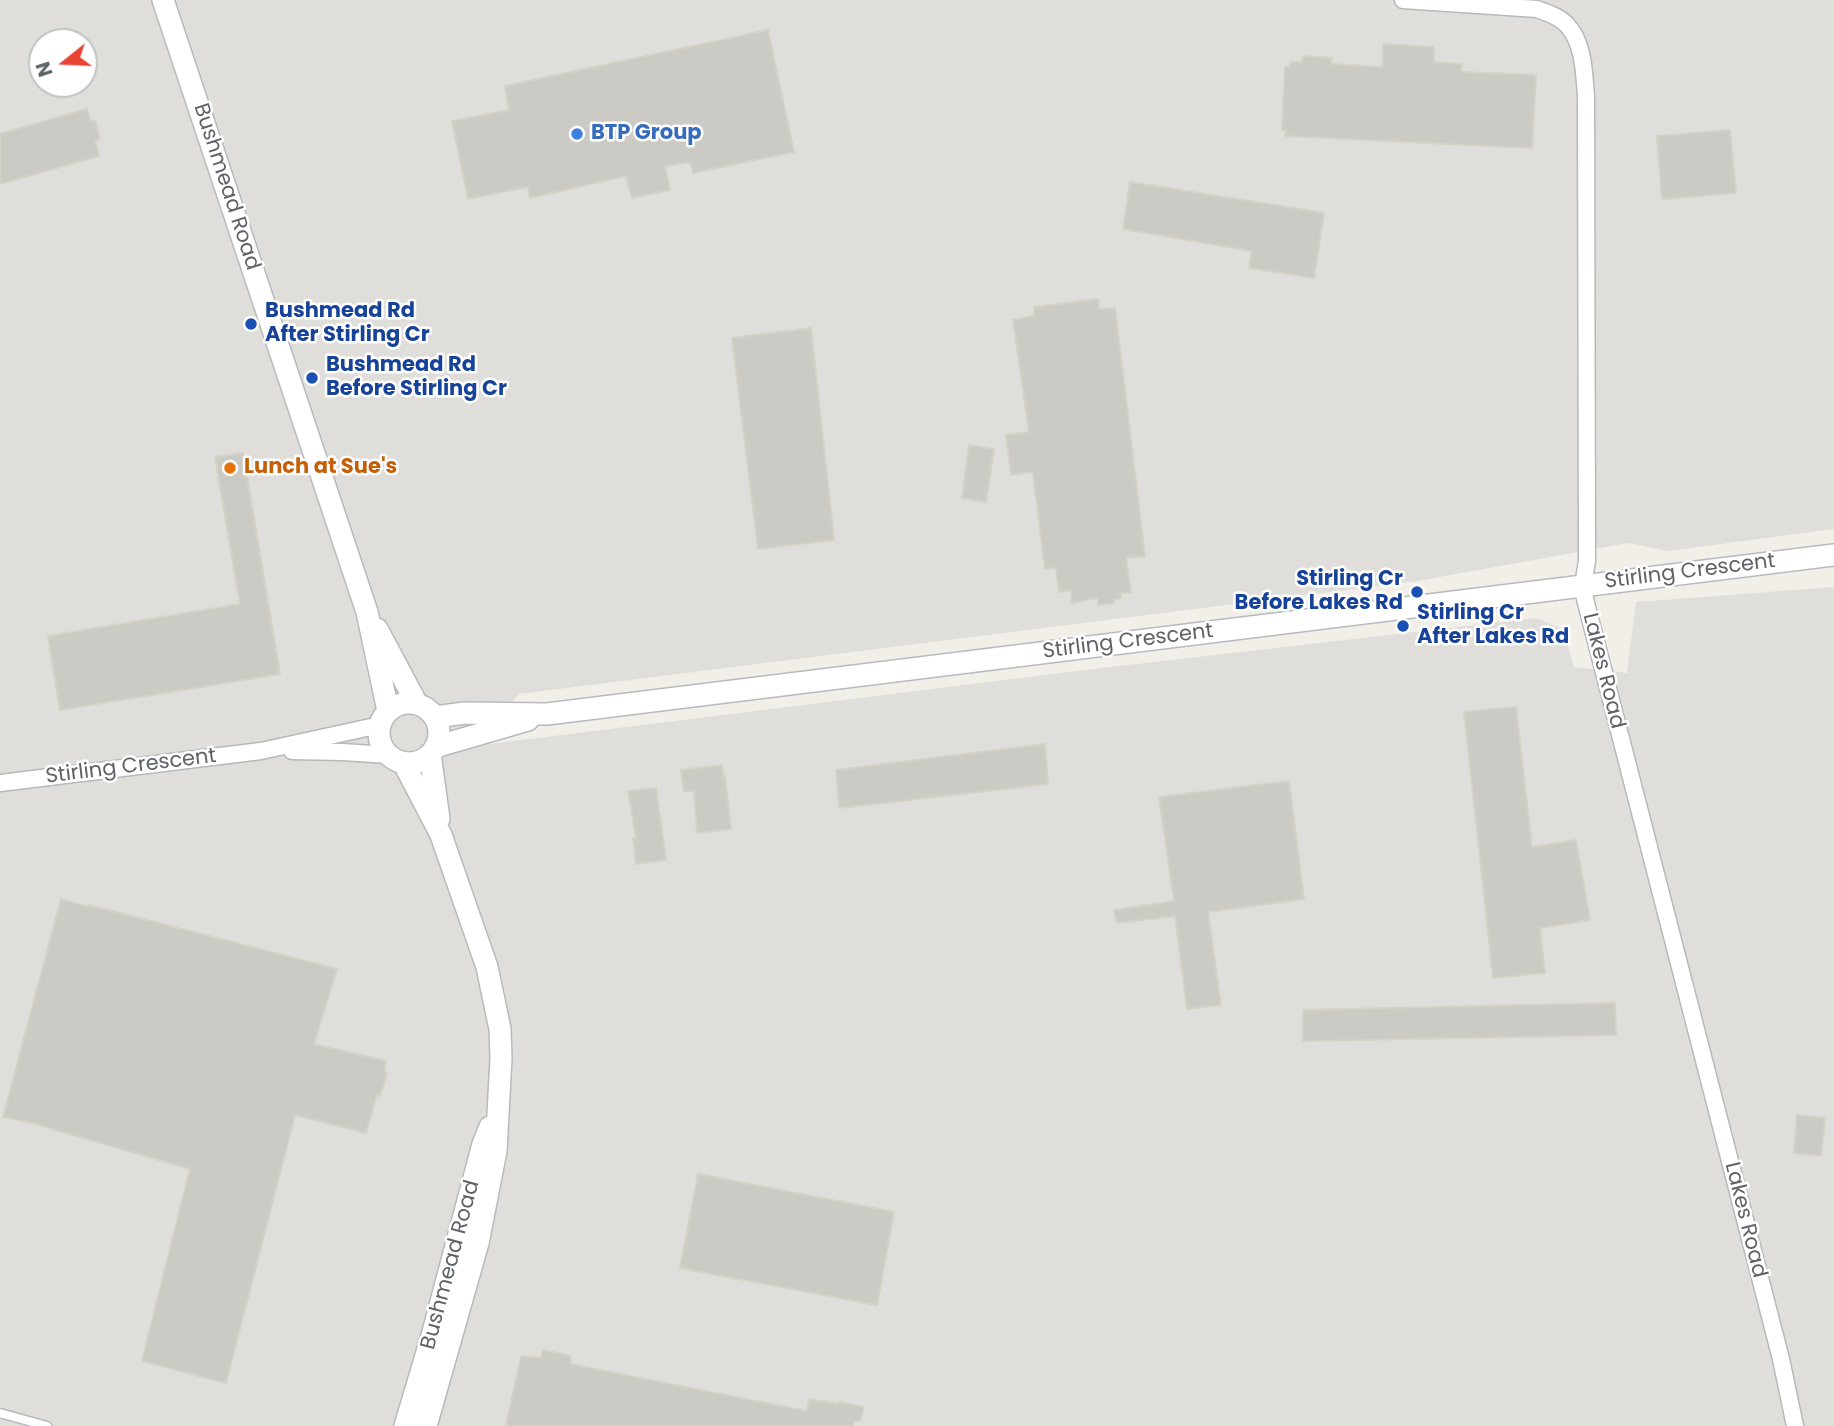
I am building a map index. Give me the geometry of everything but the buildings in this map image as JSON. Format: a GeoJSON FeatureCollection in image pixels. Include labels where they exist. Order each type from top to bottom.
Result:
{"type":"FeatureCollection","features":[{"type":"Feature","properties":{"kind":"main road","name":"Bushmead Road"},"geometry":{"type":"LineString","coordinates":[[163,0],[367,612],[384,718],[379,736],[382,746],[396,759],[442,835],[488,967],[496,1000],[500,1039],[496,1151],[478,1242],[426,1426]]}},
{"type":"Feature","properties":{"kind":"main road","name":"Stirling Crescent"},"geometry":{"type":"LineString","coordinates":[[435,717],[465,713],[547,714],[1834,555]]}},
{"type":"Feature","properties":{"kind":"main road","name":"Bushmead Road"},"geometry":{"type":"LineString","coordinates":[[367,612],[417,704],[435,717],[439,727],[439,737],[433,751],[442,835]]}},
{"type":"Feature","properties":{"kind":"main road"},"geometry":{"type":"LineString","coordinates":[[384,718],[402,703],[417,704]]}},
{"type":"Feature","properties":{"kind":"main road","name":"Stirling Crescent"},"geometry":{"type":"LineString","coordinates":[[433,751],[547,714]]}},
{"type":"Feature","properties":{"kind":"main road"},"geometry":{"type":"LineString","coordinates":[[396,759],[418,762],[433,751]]}},
{"type":"Feature","properties":{"kind":"main road","name":"Bushmead Road"},"geometry":{"type":"LineString","coordinates":[[405,1426],[483,1144],[498,1105]]}},
{"type":"Feature","properties":{"kind":"street","name":"Lakes Road"},"geometry":{"type":"LineString","coordinates":[[1403,0],[1537,9],[1553,14],[1567,24],[1578,44],[1583,65],[1586,110],[1587,561],[1583,585],[1781,1359],[1795,1426]]}},
{"type":"Feature","properties":{"kind":"street","name":"Stirling Crescent"},"geometry":{"type":"LineString","coordinates":[[261,751],[384,718]]}},
{"type":"Feature","properties":{"kind":"street","name":"Stirling Crescent"},"geometry":{"type":"LineString","coordinates":[[0,783],[261,751],[342,752],[396,759]]}},
{"type":"Feature","properties":{"kind":"lane"},"geometry":{"type":"LineString","coordinates":[[0,1413],[47,1426]]}},
{"type":"Feature","properties":{"kind":"shaded area"},"geometry":{"type":"Polygon","coordinates":[[[0,0],[1834,0],[1834,529],[1668,551],[1628,543],[1417,581],[519,694],[473,746],[1093,669],[1536,618],[1563,629],[1574,667],[1627,673],[1636,602],[1834,587],[1834,1426],[0,1426],[0,0]]]}},
{"type":"Feature","properties":{"kind":"place","name":"BTP Group"},"geometry":{"type":"Point","coordinates":[577,134]}},
{"type":"Feature","properties":{"kind":"place","name":"Bushmead Rd After Stirling Cr"},"geometry":{"type":"Point","coordinates":[251,324]}},
{"type":"Feature","properties":{"kind":"place","name":"Bushmead Rd Before Stirling Cr"},"geometry":{"type":"Point","coordinates":[312,378]}},
{"type":"Feature","properties":{"kind":"place","name":"Lunch at Sue's"},"geometry":{"type":"Point","coordinates":[230,468]}},
{"type":"Feature","properties":{"kind":"place","name":"Stirling Cr Before Lakes Rd"},"geometry":{"type":"Point","coordinates":[1417,592]}},
{"type":"Feature","properties":{"kind":"place","name":"Stirling Cr After Lakes Rd"},"geometry":{"type":"Point","coordinates":[1403,626]}}]}
